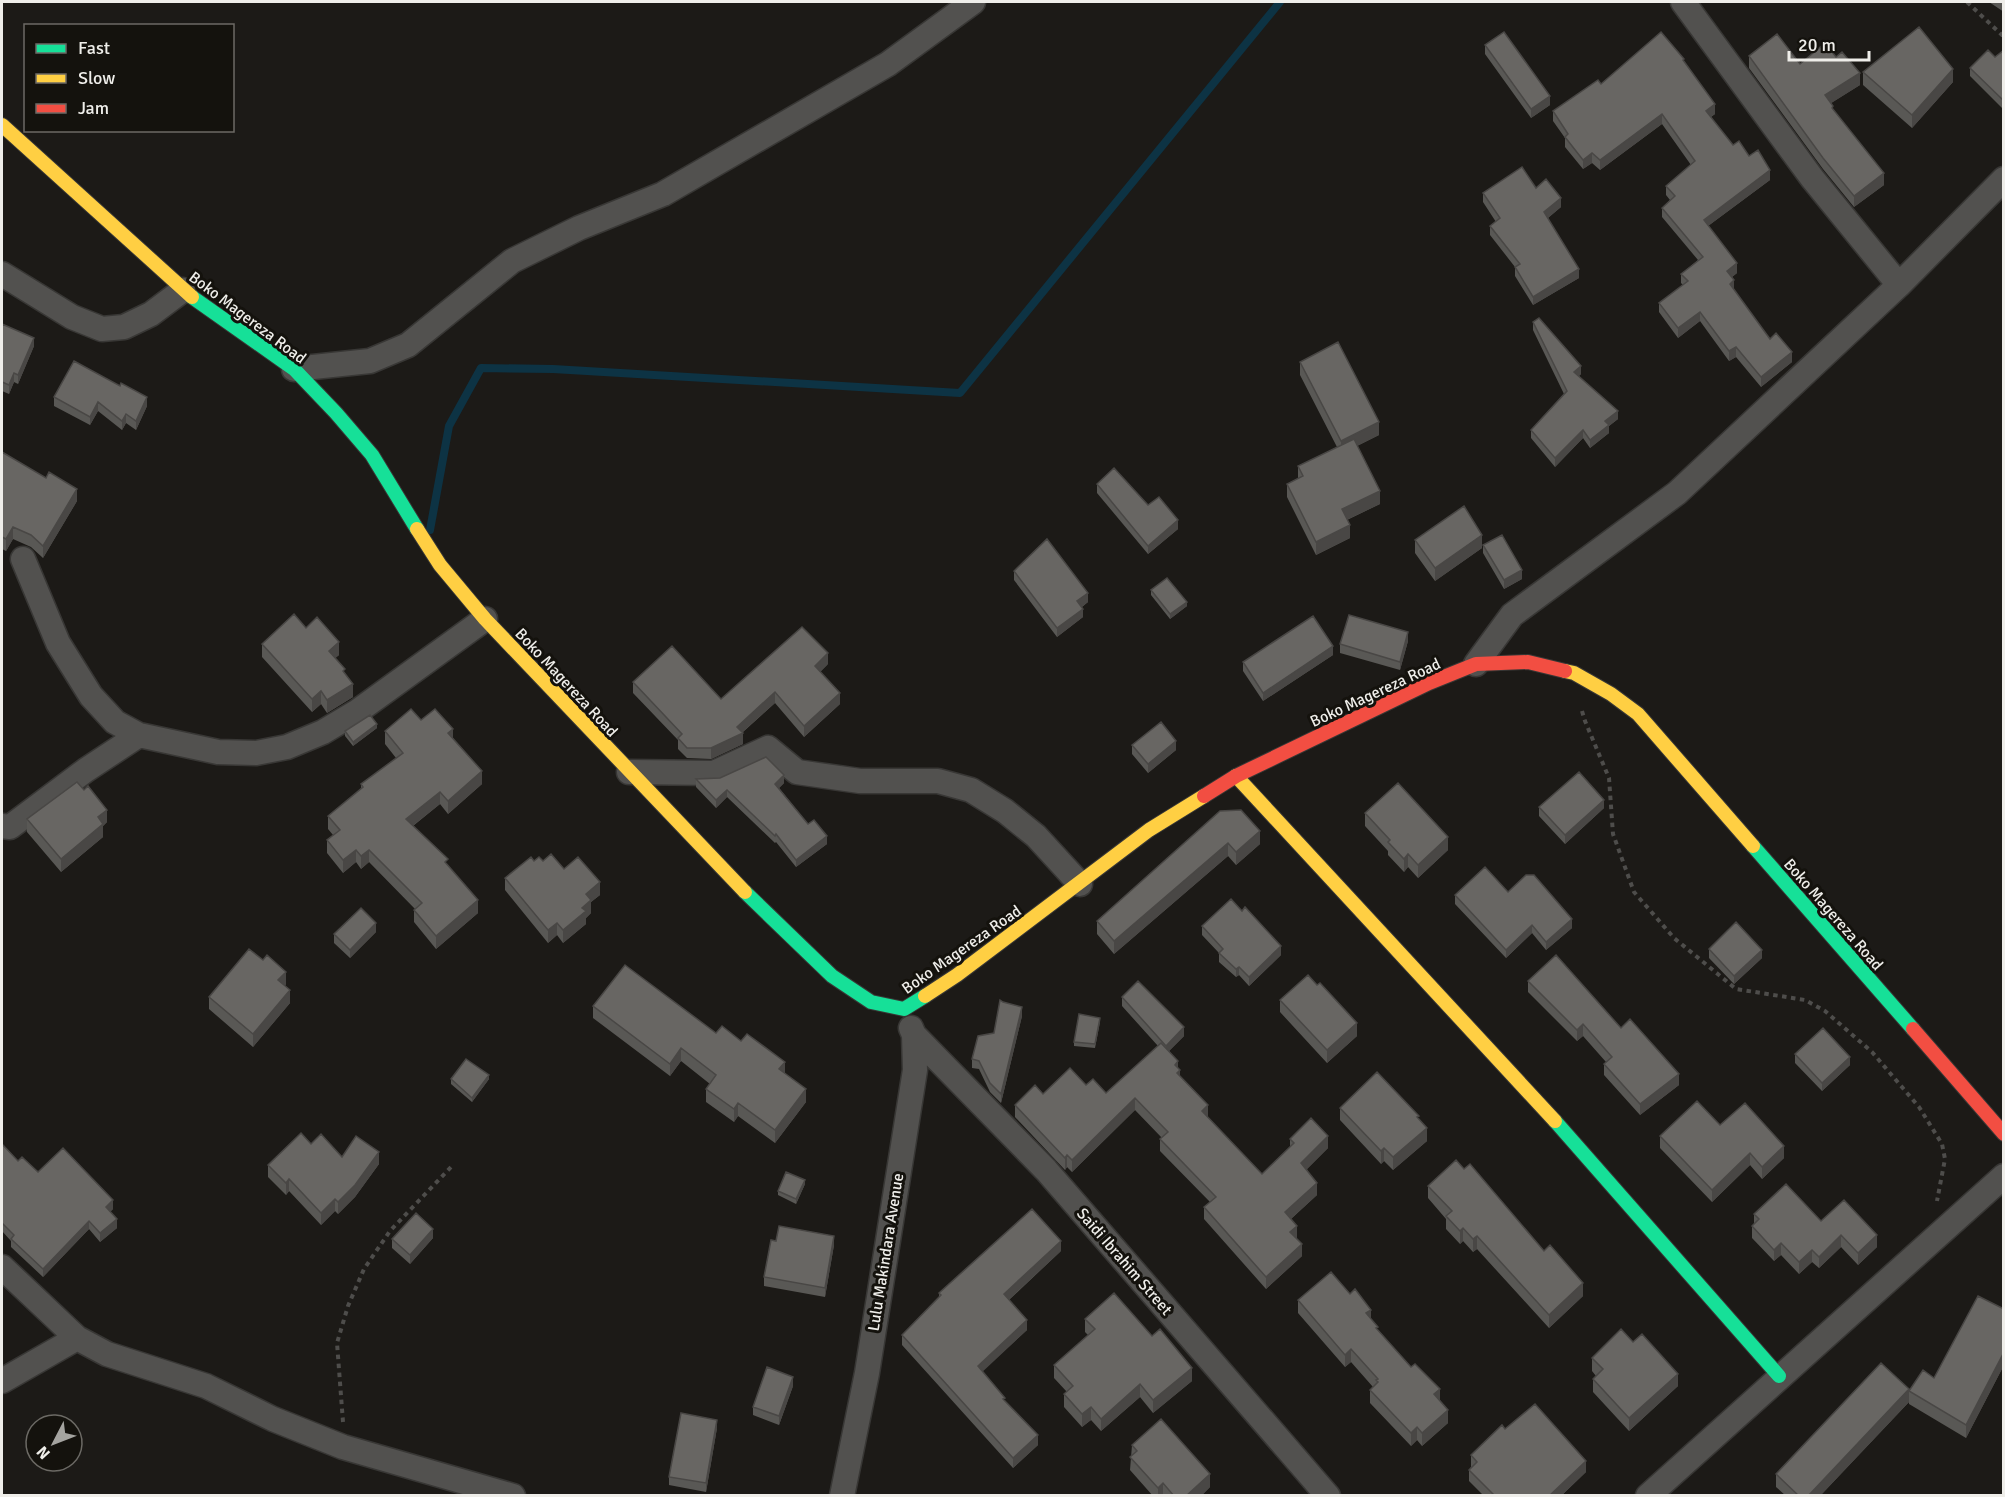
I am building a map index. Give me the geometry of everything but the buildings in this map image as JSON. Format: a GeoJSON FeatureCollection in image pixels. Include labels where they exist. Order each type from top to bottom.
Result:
{"type":"FeatureCollection","features":[{"type":"Feature","properties":{"kind":"street"},"geometry":{"type":"LineString","coordinates":[[294,369],[370,361],[408,345],[512,261],[579,228],[663,194],[888,64],[972,2]]}},
{"type":"Feature","properties":{"kind":"street"},"geometry":{"type":"LineString","coordinates":[[1683,2],[1812,178],[1899,285]]}},
{"type":"Feature","properties":{"kind":"street","name":"Boko Magereza Road"},"geometry":{"type":"LineString","coordinates":[[2,125],[183,291],[294,369],[372,454],[440,566],[485,619],[770,918],[832,976],[871,1002],[904,1009],[957,975],[1149,830],[1236,776],[1429,683],[1476,664],[1528,663],[1574,673],[1611,694],[1638,714],[2004,1134]]}},
{"type":"Feature","properties":{"kind":"street"},"geometry":{"type":"LineString","coordinates":[[1476,664],[1512,615],[1677,493],[1899,285],[2004,179]]}},
{"type":"Feature","properties":{"kind":"street"},"geometry":{"type":"LineString","coordinates":[[2,274],[72,317],[102,329],[124,327],[151,314],[183,291]]}},
{"type":"Feature","properties":{"kind":"street"},"geometry":{"type":"LineString","coordinates":[[23,559],[58,643],[91,696],[115,722],[140,735],[218,752],[256,753],[287,747],[322,732],[358,711],[485,619]]}},
{"type":"Feature","properties":{"kind":"street"},"geometry":{"type":"LineString","coordinates":[[2,825],[10,827],[86,770],[140,735]]}},
{"type":"Feature","properties":{"kind":"street"},"geometry":{"type":"LineString","coordinates":[[629,772],[714,773],[768,748],[797,772],[860,781],[938,781],[970,790],[1005,811],[1036,836],[1080,884]]}},
{"type":"Feature","properties":{"kind":"street"},"geometry":{"type":"LineString","coordinates":[[1236,776],[1531,1093],[1779,1376]]}},
{"type":"Feature","properties":{"kind":"street","name":"Lulu Makindara Avenue"},"geometry":{"type":"LineString","coordinates":[[842,1496],[867,1373],[915,1070],[914,1035],[904,1009]]}},
{"type":"Feature","properties":{"kind":"street","name":"Saidi Ibrahim Street"},"geometry":{"type":"LineString","coordinates":[[914,1035],[1046,1170],[1328,1496]]}},
{"type":"Feature","properties":{"kind":"street"},"geometry":{"type":"LineString","coordinates":[[1648,1496],[2004,1176]]}},
{"type":"Feature","properties":{"kind":"street"},"geometry":{"type":"LineString","coordinates":[[2,1267],[77,1338],[107,1354],[206,1386],[273,1419],[343,1447],[513,1496]]}},
{"type":"Feature","properties":{"kind":"street"},"geometry":{"type":"LineString","coordinates":[[2,1381],[77,1338]]}},
{"type":"Feature","properties":{"kind":"path"},"geometry":{"type":"LineString","coordinates":[[1967,2],[2002,35],[2004,34]]}},
{"type":"Feature","properties":{"kind":"path"},"geometry":{"type":"LineString","coordinates":[[1574,673],[1585,721],[1609,778],[1613,834],[1634,892],[1674,938],[1736,990],[1805,1000],[1825,1011],[1872,1052],[1919,1107],[1942,1144],[1945,1159],[1937,1201],[1954,1220]]}},
{"type":"Feature","properties":{"kind":"path"},"geometry":{"type":"LineString","coordinates":[[343,1447],[344,1411],[337,1343],[348,1306],[364,1269],[390,1231],[450,1167]]}},
{"type":"Feature","properties":{"kind":"waterway"},"geometry":{"type":"LineString","coordinates":[[430,530],[449,426],[481,368],[553,369],[960,393],[1280,2]]}},
{"type":"Feature","properties":{"kind":"traffic: fast"},"geometry":{"type":"LineString","coordinates":[[192,297],[294,369],[372,455],[417,529]]}},
{"type":"Feature","properties":{"kind":"traffic: fast"},"geometry":{"type":"LineString","coordinates":[[1753,846],[1913,1029]]}},
{"type":"Feature","properties":{"kind":"traffic: fast"},"geometry":{"type":"LineString","coordinates":[[745,892],[832,976],[871,1002],[904,1009],[925,996]]}},
{"type":"Feature","properties":{"kind":"traffic: fast"},"geometry":{"type":"LineString","coordinates":[[1555,1121],[1779,1376]]}},
{"type":"Feature","properties":{"kind":"traffic: slow"},"geometry":{"type":"LineString","coordinates":[[2,125],[192,297]]}},
{"type":"Feature","properties":{"kind":"traffic: slow"},"geometry":{"type":"LineString","coordinates":[[417,529],[440,565],[485,619],[745,892]]}},
{"type":"Feature","properties":{"kind":"traffic: slow"},"geometry":{"type":"LineString","coordinates":[[1565,671],[1574,673],[1611,694],[1638,714],[1753,846]]}},
{"type":"Feature","properties":{"kind":"traffic: slow"},"geometry":{"type":"LineString","coordinates":[[1236,776],[1555,1121]]}},
{"type":"Feature","properties":{"kind":"traffic: slow"},"geometry":{"type":"LineString","coordinates":[[925,996],[957,975],[1149,830],[1204,796]]}},
{"type":"Feature","properties":{"kind":"traffic: jam"},"geometry":{"type":"LineString","coordinates":[[1204,796],[1236,776],[1429,683],[1476,664],[1528,662],[1565,671]]}},
{"type":"Feature","properties":{"kind":"traffic: jam"},"geometry":{"type":"LineString","coordinates":[[1913,1029],[2004,1134]]}}]}
